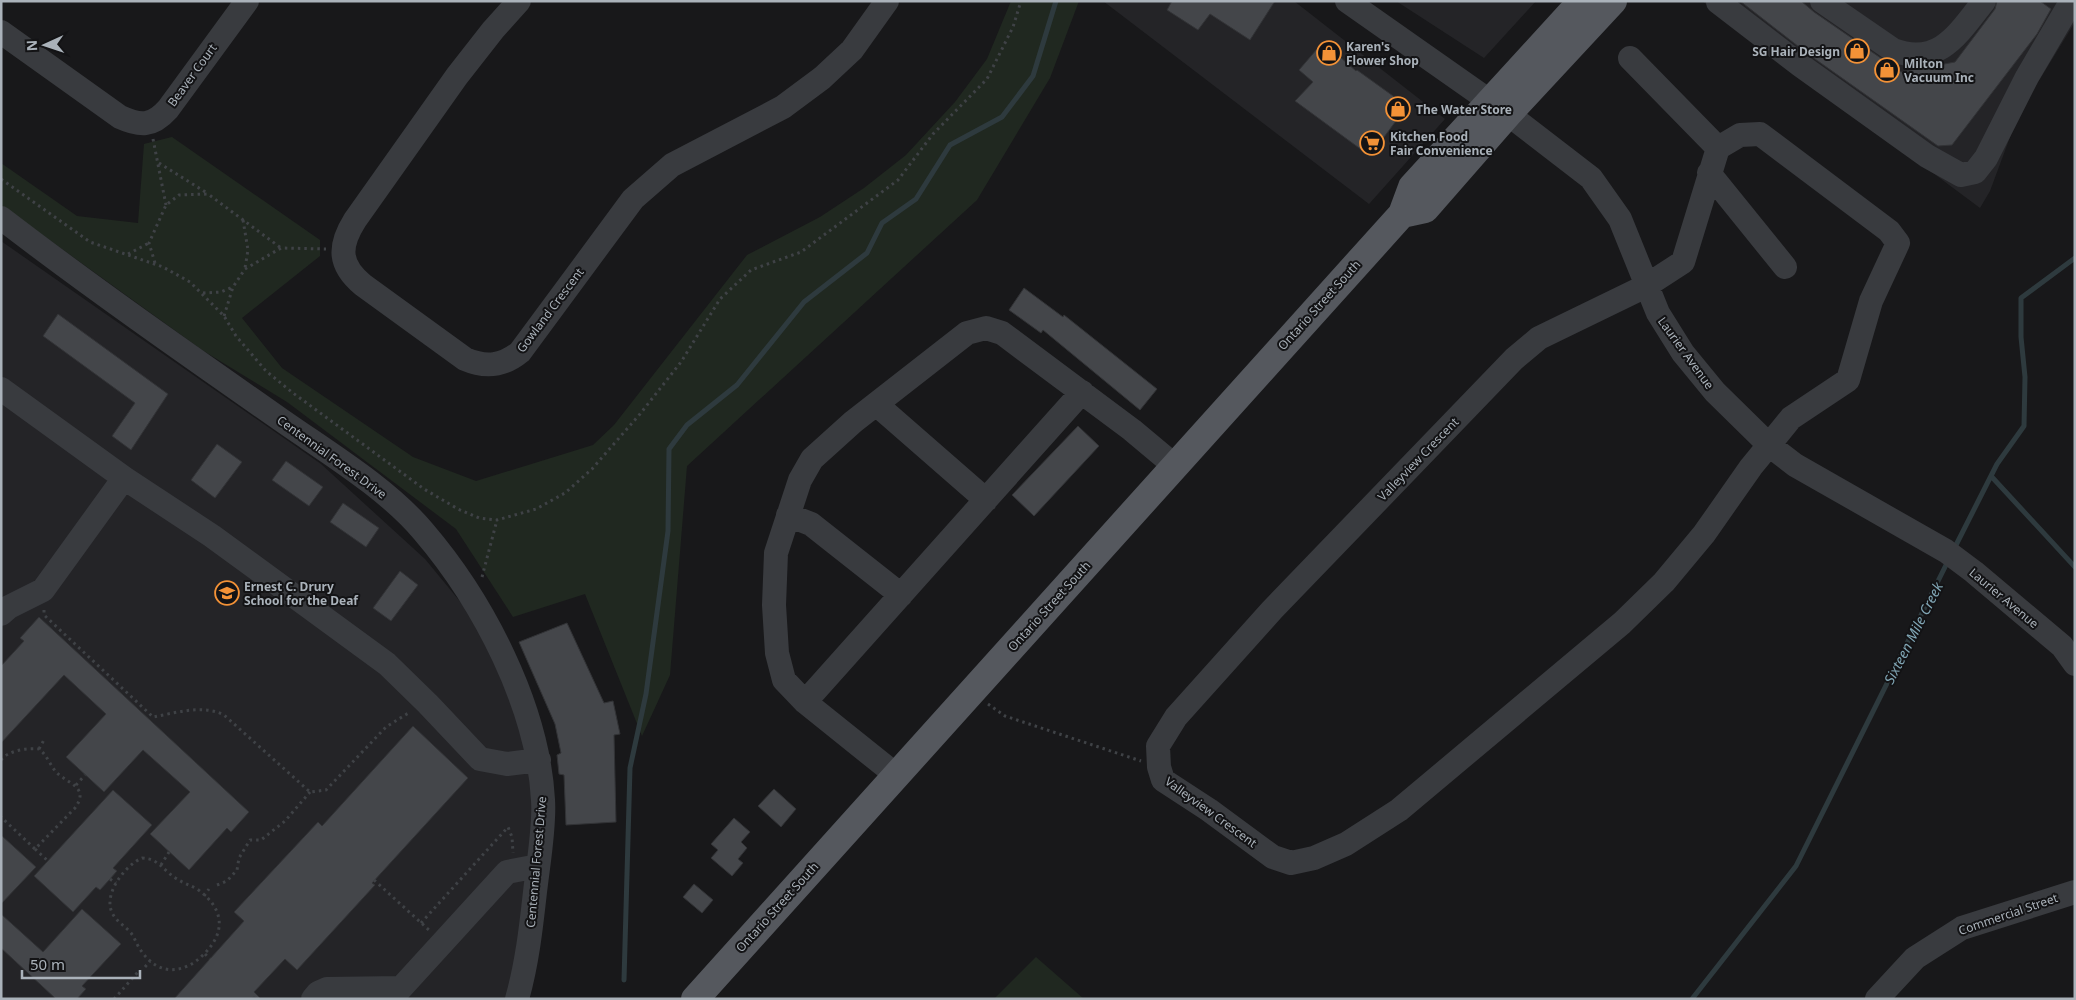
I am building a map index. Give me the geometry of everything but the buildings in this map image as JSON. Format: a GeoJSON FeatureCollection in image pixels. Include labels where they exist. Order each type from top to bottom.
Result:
{"type":"FeatureCollection","features":[{"type":"Feature","properties":{"kind":"main road","name":"Ontario Street South"},"geometry":{"type":"LineString","coordinates":[[694,999],[1402,214],[1424,209],[1582,1]]}},
{"type":"Feature","properties":{"kind":"main road","name":"Ontario Street South"},"geometry":{"type":"LineString","coordinates":[[1499,108],[1613,1]]}},
{"type":"Feature","properties":{"kind":"street","name":"Beaver Court"},"geometry":{"type":"LineString","coordinates":[[150,123],[162,116],[168,109],[246,1]]}},
{"type":"Feature","properties":{"kind":"street"},"geometry":{"type":"LineString","coordinates":[[344,249],[348,232],[355,220],[458,76],[493,30],[519,1]]}},
{"type":"Feature","properties":{"kind":"street","name":"Gowland Crescent"},"geometry":{"type":"LineString","coordinates":[[344,249],[344,262],[352,276],[465,359],[476,364],[486,365],[497,365],[510,360],[520,352],[633,199],[672,165],[783,107],[822,78],[852,50],[870,28],[887,1]]}},
{"type":"Feature","properties":{"kind":"street","name":"Laurier Avenue"},"geometry":{"type":"LineString","coordinates":[[1347,1],[1499,108],[1591,178],[1620,219],[1658,313],[1683,353],[1715,392],[1769,445],[1795,465],[1913,531],[1974,572],[2062,646],[2075,664]]}},
{"type":"Feature","properties":{"kind":"street"},"geometry":{"type":"LineString","coordinates":[[1718,1],[1832,88],[1927,156],[1961,175],[1975,172],[1986,158],[2027,77],[2071,2],[2069,1]]}},
{"type":"Feature","properties":{"kind":"street"},"geometry":{"type":"LineString","coordinates":[[1822,1],[1892,50],[1904,54],[1928,54],[1942,48],[1957,35],[1984,1]]}},
{"type":"Feature","properties":{"kind":"street"},"geometry":{"type":"LineString","coordinates":[[1,32],[120,117],[134,124],[150,123]]}},
{"type":"Feature","properties":{"kind":"street"},"geometry":{"type":"LineString","coordinates":[[1630,58],[1718,148]]}},
{"type":"Feature","properties":{"kind":"street","name":"Valleyview Crescent"},"geometry":{"type":"LineString","coordinates":[[1760,134],[1889,231],[1898,243],[1871,302],[1848,380],[1791,418],[1704,534],[1664,582],[1622,623],[1399,810],[1346,844],[1314,858],[1291,863],[1273,857],[1209,810],[1163,780],[1159,767],[1158,746],[1176,717],[1272,610],[1514,359],[1539,338],[1646,286],[1683,262],[1718,148],[1740,135],[1760,134]]}},
{"type":"Feature","properties":{"kind":"street"},"geometry":{"type":"LineString","coordinates":[[1709,173],[1785,267]]}},
{"type":"Feature","properties":{"kind":"street","name":"Centennial Forest Drive"},"geometry":{"type":"LineString","coordinates":[[1,218],[175,345],[381,491],[422,529],[473,598],[508,666],[531,727],[539,760],[544,802],[530,935],[523,980],[517,999]]}},
{"type":"Feature","properties":{"kind":"street"},"geometry":{"type":"LineString","coordinates":[[896,775],[806,702],[784,680],[777,653],[774,605],[776,553],[800,480],[812,459],[876,404],[968,333],[986,328],[1002,333],[1132,430],[1175,466]]}},
{"type":"Feature","properties":{"kind":"street"},"geometry":{"type":"LineString","coordinates":[[1,389],[124,478],[212,536],[387,664],[480,759],[507,764],[539,760]]}},
{"type":"Feature","properties":{"kind":"street"},"geometry":{"type":"LineString","coordinates":[[806,702],[1082,392]]}},
{"type":"Feature","properties":{"kind":"street"},"geometry":{"type":"LineString","coordinates":[[876,404],[986,500]]}},
{"type":"Feature","properties":{"kind":"street"},"geometry":{"type":"LineString","coordinates":[[1,614],[9,607],[42,590],[124,478]]}},
{"type":"Feature","properties":{"kind":"street"},"geometry":{"type":"LineString","coordinates":[[788,515],[811,524],[901,595]]}},
{"type":"Feature","properties":{"kind":"street"},"geometry":{"type":"LineString","coordinates":[[313,999],[318,993],[327,989],[396,993],[507,872],[538,866]]}},
{"type":"Feature","properties":{"kind":"street","name":"Commercial Street"},"geometry":{"type":"LineString","coordinates":[[1877,999],[1915,958],[1962,928],[2075,892]]}},
{"type":"Feature","properties":{"kind":"path"},"geometry":{"type":"LineString","coordinates":[[150,123],[166,205]]}},
{"type":"Feature","properties":{"kind":"path"},"geometry":{"type":"LineString","coordinates":[[159,163],[208,194],[281,248]]}},
{"type":"Feature","properties":{"kind":"path"},"geometry":{"type":"LineString","coordinates":[[128,254],[149,243],[166,205],[179,195],[208,194]]}},
{"type":"Feature","properties":{"kind":"path"},"geometry":{"type":"LineString","coordinates":[[224,316],[233,287],[245,269],[248,250],[244,220]]}},
{"type":"Feature","properties":{"kind":"path"},"geometry":{"type":"LineString","coordinates":[[149,243],[155,264]]}},
{"type":"Feature","properties":{"kind":"path"},"geometry":{"type":"LineString","coordinates":[[245,269],[281,248],[344,249]]}},
{"type":"Feature","properties":{"kind":"path"},"geometry":{"type":"LineString","coordinates":[[203,294],[220,292],[233,287]]}},
{"type":"Feature","properties":{"kind":"path"},"geometry":{"type":"LineString","coordinates":[[473,598],[480,582],[498,520]]}},
{"type":"Feature","properties":{"kind":"path"},"geometry":{"type":"LineString","coordinates":[[42,590],[44,615],[153,717],[192,710],[216,710],[224,714],[310,792]]}},
{"type":"Feature","properties":{"kind":"path"},"geometry":{"type":"LineString","coordinates":[[972,692],[1005,716],[1159,767]]}},
{"type":"Feature","properties":{"kind":"path"},"geometry":{"type":"LineString","coordinates":[[217,885],[227,881],[237,870],[239,858],[250,840],[261,840],[285,821],[310,792],[326,790],[386,727],[404,714],[428,704]]}},
{"type":"Feature","properties":{"kind":"path"},"geometry":{"type":"LineString","coordinates":[[39,749],[45,738]]}},
{"type":"Feature","properties":{"kind":"path"},"geometry":{"type":"LineString","coordinates":[[1,760],[5,755],[14,751],[39,749]]}},
{"type":"Feature","properties":{"kind":"path"},"geometry":{"type":"LineString","coordinates":[[35,849],[80,801],[76,785],[57,772],[39,749]]}},
{"type":"Feature","properties":{"kind":"path"},"geometry":{"type":"LineString","coordinates":[[76,785],[85,774]]}},
{"type":"Feature","properties":{"kind":"path"},"geometry":{"type":"LineString","coordinates":[[1,817],[48,861]]}},
{"type":"Feature","properties":{"kind":"path"},"geometry":{"type":"LineString","coordinates":[[161,865],[169,852]]}},
{"type":"Feature","properties":{"kind":"path"},"geometry":{"type":"LineString","coordinates":[[142,858],[156,860],[167,872],[204,896],[218,912],[219,932],[205,954],[191,966],[176,971],[164,969],[150,961],[142,952],[132,933],[114,917],[110,909],[110,899],[116,883],[127,869],[142,858]]}},
{"type":"Feature","properties":{"kind":"path"},"geometry":{"type":"LineString","coordinates":[[110,879],[116,883]]}},
{"type":"Feature","properties":{"kind":"path"},"geometry":{"type":"LineString","coordinates":[[374,880],[443,943]]}},
{"type":"Feature","properties":{"kind":"path"},"geometry":{"type":"LineString","coordinates":[[204,896],[210,889]]}},
{"type":"Feature","properties":{"kind":"path"},"geometry":{"type":"LineString","coordinates":[[205,954],[210,959]]}},
{"type":"Feature","properties":{"kind":"path"},"geometry":{"type":"LineString","coordinates":[[145,967],[150,961]]}},
{"type":"Feature","properties":{"kind":"path"},"geometry":{"type":"LineString","coordinates":[[114,999],[138,972]]}},
{"type":"Feature","properties":{"kind":"shaded area"},"geometry":{"type":"Polygon","coordinates":[[[1011,1],[1079,1],[1050,78],[977,200],[687,466],[670,675],[642,736],[585,594],[513,617],[456,529],[287,402],[202,350],[1,205],[1,163],[77,216],[138,223],[144,144],[172,137],[320,240],[320,256],[242,318],[282,368],[413,457],[476,481],[593,445],[614,425],[747,255],[820,217],[864,188],[906,155],[955,102],[987,59],[1011,1]]]}},
{"type":"Feature","properties":{"kind":"shaded area"},"geometry":{"type":"Polygon","coordinates":[[[1103,1],[1294,1],[1445,119],[1369,204],[1103,1]]]}},
{"type":"Feature","properties":{"kind":"shaded area"},"geometry":{"type":"Polygon","coordinates":[[[1396,1],[1536,1],[1484,58],[1396,1]]]}},
{"type":"Feature","properties":{"kind":"shaded area"},"geometry":{"type":"Polygon","coordinates":[[[1702,1],[2075,1],[2075,22],[2019,113],[1990,191],[1980,208],[1702,1]]]}},
{"type":"Feature","properties":{"kind":"shaded area","name":"Ernest C. Drury School for the Deaf"},"geometry":{"type":"Polygon","coordinates":[[[1,241],[321,464],[425,559],[481,627],[522,724],[537,811],[509,999],[1,999],[1,241]]]}},
{"type":"Feature","properties":{"kind":"shaded area"},"geometry":{"type":"Polygon","coordinates":[[[1036,957],[1084,999],[994,999],[1036,957]]]}},
{"type":"Feature","properties":{"kind":"waterway"},"geometry":{"type":"LineString","coordinates":[[624,980],[630,768],[646,694],[668,531],[669,449],[687,425],[737,385],[804,302],[867,253],[882,223],[916,199],[950,145],[1002,117],[1033,76],[1056,1]]}},
{"type":"Feature","properties":{"kind":"waterway","name":"Sixteen Mile Creek"},"geometry":{"type":"LineString","coordinates":[[1954,549],[1997,464],[2024,426],[2025,377],[2021,337],[2021,298],[2075,258]]}},
{"type":"Feature","properties":{"kind":"waterway"},"geometry":{"type":"LineString","coordinates":[[1991,476],[2075,567]]}},
{"type":"Feature","properties":{"kind":"waterway","name":"Sixteen Mile Creek"},"geometry":{"type":"LineString","coordinates":[[1692,999],[1796,866],[1948,561]]}},
{"type":"Feature","properties":{"kind":"place","name":"SG Hair Design"},"geometry":{"type":"Point","coordinates":[1857,51]}},
{"type":"Feature","properties":{"kind":"place","name":"Karen's Flower Shop"},"geometry":{"type":"Point","coordinates":[1329,53]}},
{"type":"Feature","properties":{"kind":"place","name":"Milton Vacuum Inc"},"geometry":{"type":"Point","coordinates":[1887,70]}},
{"type":"Feature","properties":{"kind":"place","name":"The Water Store"},"geometry":{"type":"Point","coordinates":[1398,109]}},
{"type":"Feature","properties":{"kind":"place","name":"Kitchen Food Fair Convenience"},"geometry":{"type":"Point","coordinates":[1372,143]}},
{"type":"Feature","properties":{"kind":"place","name":"Ernest C. Drury School for the Deaf"},"geometry":{"type":"Point","coordinates":[227,593]}}]}
